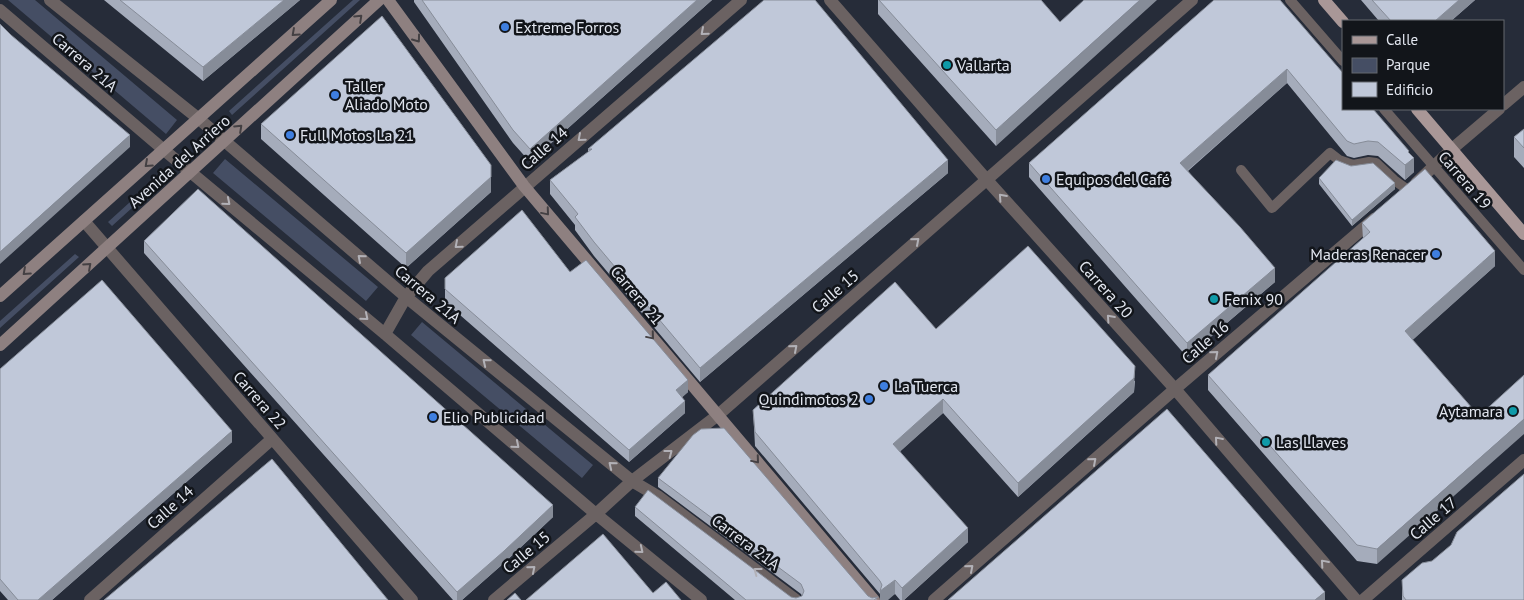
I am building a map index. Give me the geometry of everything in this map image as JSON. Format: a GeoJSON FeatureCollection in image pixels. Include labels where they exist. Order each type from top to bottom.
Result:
{"type":"FeatureCollection","features":[{"type":"Feature","properties":{"kind":"main road"},"geometry":{"type":"LineString","coordinates":[[1324,0],[1342,21]]}},
{"type":"Feature","properties":{"kind":"main road"},"geometry":{"type":"LineString","coordinates":[[1418,110],[1524,234]]}},
{"type":"Feature","properties":{"kind":"street","name":"Carrera 21A"},"geometry":{"type":"LineString","coordinates":[[50,0],[199,119],[406,297],[632,481],[660,497],[796,600]]}},
{"type":"Feature","properties":{"kind":"street","name":"Avenida del Arriero"},"geometry":{"type":"LineString","coordinates":[[0,296],[331,0]]}},
{"type":"Feature","properties":{"kind":"street","name":"Avenida del Arriero"},"geometry":{"type":"LineString","coordinates":[[0,345],[379,0]]}},
{"type":"Feature","properties":{"kind":"street","name":"Carrera 21"},"geometry":{"type":"LineString","coordinates":[[388,0],[524,186],[874,600]]}},
{"type":"Feature","properties":{"kind":"street","name":"Calle 14"},"geometry":{"type":"LineString","coordinates":[[385,334],[406,297],[428,271],[741,0]]}},
{"type":"Feature","properties":{"kind":"street","name":"Carrera 20"},"geometry":{"type":"LineString","coordinates":[[831,0],[1356,600]]}},
{"type":"Feature","properties":{"kind":"street","name":"Calle 15"},"geometry":{"type":"LineString","coordinates":[[494,600],[632,481],[718,415],[1192,0]]}},
{"type":"Feature","properties":{"kind":"street","name":"Carrera 21A"},"geometry":{"type":"LineString","coordinates":[[0,10],[596,514],[702,600]]}},
{"type":"Feature","properties":{"kind":"street"},"geometry":{"type":"LineString","coordinates":[[1504,104],[1524,87]]}},
{"type":"Feature","properties":{"kind":"street"},"geometry":{"type":"LineString","coordinates":[[1404,193],[1498,110]]}},
{"type":"Feature","properties":{"kind":"street","name":"Calle 16"},"geometry":{"type":"LineString","coordinates":[[934,600],[1385,209]]}},
{"type":"Feature","properties":{"kind":"street","name":"Carrera 22"},"geometry":{"type":"LineString","coordinates":[[84,221],[412,600]]}},
{"type":"Feature","properties":{"kind":"street","name":"Calle 14"},"geometry":{"type":"LineString","coordinates":[[90,600],[272,439]]}},
{"type":"Feature","properties":{"kind":"street","name":"Calle 17"},"geometry":{"type":"LineString","coordinates":[[1363,600],[1524,460]]}},
{"type":"Feature","properties":{"kind":"lane"},"geometry":{"type":"LineString","coordinates":[[1290,0],[1342,60]]}},
{"type":"Feature","properties":{"kind":"lane","name":"Carrera 19"},"geometry":{"type":"LineString","coordinates":[[1385,110],[1524,270]]}},
{"type":"Feature","properties":{"kind":"lane"},"geometry":{"type":"LineString","coordinates":[[1241,170],[1272,208],[1330,153],[1339,160],[1353,165],[1369,162],[1376,164],[1394,180],[1404,193]]}},
{"type":"Feature","properties":{"kind":"green space"},"geometry":{"type":"Polygon","coordinates":[[[8,0],[35,0],[177,120],[166,134],[8,0]]]}},
{"type":"Feature","properties":{"kind":"green space"},"geometry":{"type":"Polygon","coordinates":[[[353,0],[360,0],[232,115],[229,111],[353,0]]]}},
{"type":"Feature","properties":{"kind":"green space"},"geometry":{"type":"Polygon","coordinates":[[[225,159],[378,287],[366,301],[213,173],[225,159]]]}},
{"type":"Feature","properties":{"kind":"green space"},"geometry":{"type":"Polygon","coordinates":[[[162,173],[165,177],[164,179],[112,226],[108,222],[162,173]]]}},
{"type":"Feature","properties":{"kind":"green space"},"geometry":{"type":"Polygon","coordinates":[[[75,254],[79,257],[0,328],[0,321],[75,254]]]}},
{"type":"Feature","properties":{"kind":"green space"},"geometry":{"type":"Polygon","coordinates":[[[422,322],[593,465],[582,478],[411,335],[422,322]]]}},
{"type":"Feature","properties":{"kind":"building"},"geometry":{"type":"Polygon","coordinates":[[[120,0],[284,0],[203,67],[120,0]]]}},
{"type":"Feature","properties":{"kind":"building"},"geometry":{"type":"Polygon","coordinates":[[[422,0],[697,0],[530,149],[513,130],[422,0]]]}},
{"type":"Feature","properties":{"kind":"building"},"geometry":{"type":"Polygon","coordinates":[[[764,0],[815,0],[948,160],[700,368],[594,242],[575,217],[578,214],[550,180],[592,149],[588,149],[764,0]]]}},
{"type":"Feature","properties":{"kind":"building"},"geometry":{"type":"Polygon","coordinates":[[[879,0],[1041,0],[1060,22],[1084,0],[1140,0],[996,130],[879,0]]]}},
{"type":"Feature","properties":{"kind":"building"},"geometry":{"type":"Polygon","coordinates":[[[1214,0],[1280,0],[1342,72],[1342,110],[1374,110],[1414,158],[1405,165],[1378,142],[1368,141],[1354,144],[1347,141],[1287,69],[1180,163],[1240,227],[1275,268],[1187,343],[1029,163],[1214,0]]]}},
{"type":"Feature","properties":{"kind":"building"},"geometry":{"type":"Polygon","coordinates":[[[1372,0],[1459,0],[1436,20],[1390,20],[1372,0]]]}},
{"type":"Feature","properties":{"kind":"building"},"geometry":{"type":"Polygon","coordinates":[[[382,16],[491,165],[491,177],[406,253],[261,124],[382,16]]]}},
{"type":"Feature","properties":{"kind":"building"},"geometry":{"type":"Polygon","coordinates":[[[0,24],[130,135],[0,252],[0,24]]]}},
{"type":"Feature","properties":{"kind":"building"},"geometry":{"type":"Polygon","coordinates":[[[1524,129],[1524,148],[1514,137],[1524,129]]]}},
{"type":"Feature","properties":{"kind":"building"},"geometry":{"type":"Polygon","coordinates":[[[1336,160],[1351,166],[1373,163],[1395,183],[1352,220],[1319,178],[1336,160]]]}},
{"type":"Feature","properties":{"kind":"building"},"geometry":{"type":"Polygon","coordinates":[[[1425,169],[1495,251],[1405,331],[1479,416],[1524,375],[1524,419],[1377,549],[1357,545],[1208,375],[1370,232],[1362,223],[1425,169]]]}},
{"type":"Feature","properties":{"kind":"building"},"geometry":{"type":"Polygon","coordinates":[[[198,189],[553,505],[457,592],[144,241],[198,189]]]}},
{"type":"Feature","properties":{"kind":"building"},"geometry":{"type":"Polygon","coordinates":[[[522,210],[570,272],[586,260],[688,380],[676,390],[685,401],[629,450],[445,289],[445,278],[522,210]]]}},
{"type":"Feature","properties":{"kind":"building"},"geometry":{"type":"Polygon","coordinates":[[[1028,246],[1135,366],[1134,378],[1018,483],[943,399],[893,444],[968,528],[902,588],[895,580],[880,591],[882,585],[880,581],[755,432],[753,410],[895,282],[936,329],[1028,246]]]}},
{"type":"Feature","properties":{"kind":"building"},"geometry":{"type":"Polygon","coordinates":[[[102,280],[232,431],[38,600],[18,600],[0,579],[0,369],[102,280]]]}},
{"type":"Feature","properties":{"kind":"building"},"geometry":{"type":"Polygon","coordinates":[[[1167,409],[1325,592],[1315,600],[948,600],[1167,409]]]}},
{"type":"Feature","properties":{"kind":"building"},"geometry":{"type":"Polygon","coordinates":[[[724,428],[868,596],[872,598],[878,597],[874,600],[746,600],[635,507],[648,490],[791,597],[802,596],[804,591],[801,584],[658,478],[693,435],[701,429],[724,428]]]}},
{"type":"Feature","properties":{"kind":"building"},"geometry":{"type":"Polygon","coordinates":[[[272,459],[388,600],[104,600],[272,459]]]}},
{"type":"Feature","properties":{"kind":"building"},"geometry":{"type":"Polygon","coordinates":[[[1524,474],[1524,600],[1406,600],[1403,596],[1402,580],[1422,563],[1432,561],[1451,545],[1457,532],[1524,474]]]}},
{"type":"Feature","properties":{"kind":"building"},"geometry":{"type":"Polygon","coordinates":[[[603,534],[653,593],[666,582],[681,600],[526,600],[603,534]]]}},
{"type":"Feature","properties":{"kind":"building"},"geometry":{"type":"Polygon","coordinates":[[[515,593],[521,600],[507,600],[515,593]]]}},
{"type":"Feature","properties":{"kind":"place","name":"Extreme Forros"},"geometry":{"type":"Point","coordinates":[505,27]}},
{"type":"Feature","properties":{"kind":"place","name":"Vallarta"},"geometry":{"type":"Point","coordinates":[947,65]}},
{"type":"Feature","properties":{"kind":"place","name":"Taller Aliado Moto"},"geometry":{"type":"Point","coordinates":[335,95]}},
{"type":"Feature","properties":{"kind":"place","name":"Full Motos La 21"},"geometry":{"type":"Point","coordinates":[290,135]}},
{"type":"Feature","properties":{"kind":"place","name":"Equipos del Café"},"geometry":{"type":"Point","coordinates":[1046,179]}},
{"type":"Feature","properties":{"kind":"place","name":"Maderas Renacer"},"geometry":{"type":"Point","coordinates":[1436,254]}},
{"type":"Feature","properties":{"kind":"place","name":"Fenix 90"},"geometry":{"type":"Point","coordinates":[1214,299]}},
{"type":"Feature","properties":{"kind":"place","name":"La Tuerca"},"geometry":{"type":"Point","coordinates":[884,386]}},
{"type":"Feature","properties":{"kind":"place","name":"Quindimotos 2"},"geometry":{"type":"Point","coordinates":[869,399]}},
{"type":"Feature","properties":{"kind":"place","name":"Aytamara"},"geometry":{"type":"Point","coordinates":[1513,411]}},
{"type":"Feature","properties":{"kind":"place","name":"Elio Publicidad"},"geometry":{"type":"Point","coordinates":[433,417]}},
{"type":"Feature","properties":{"kind":"place","name":"Las Llaves"},"geometry":{"type":"Point","coordinates":[1266,442]}}]}
